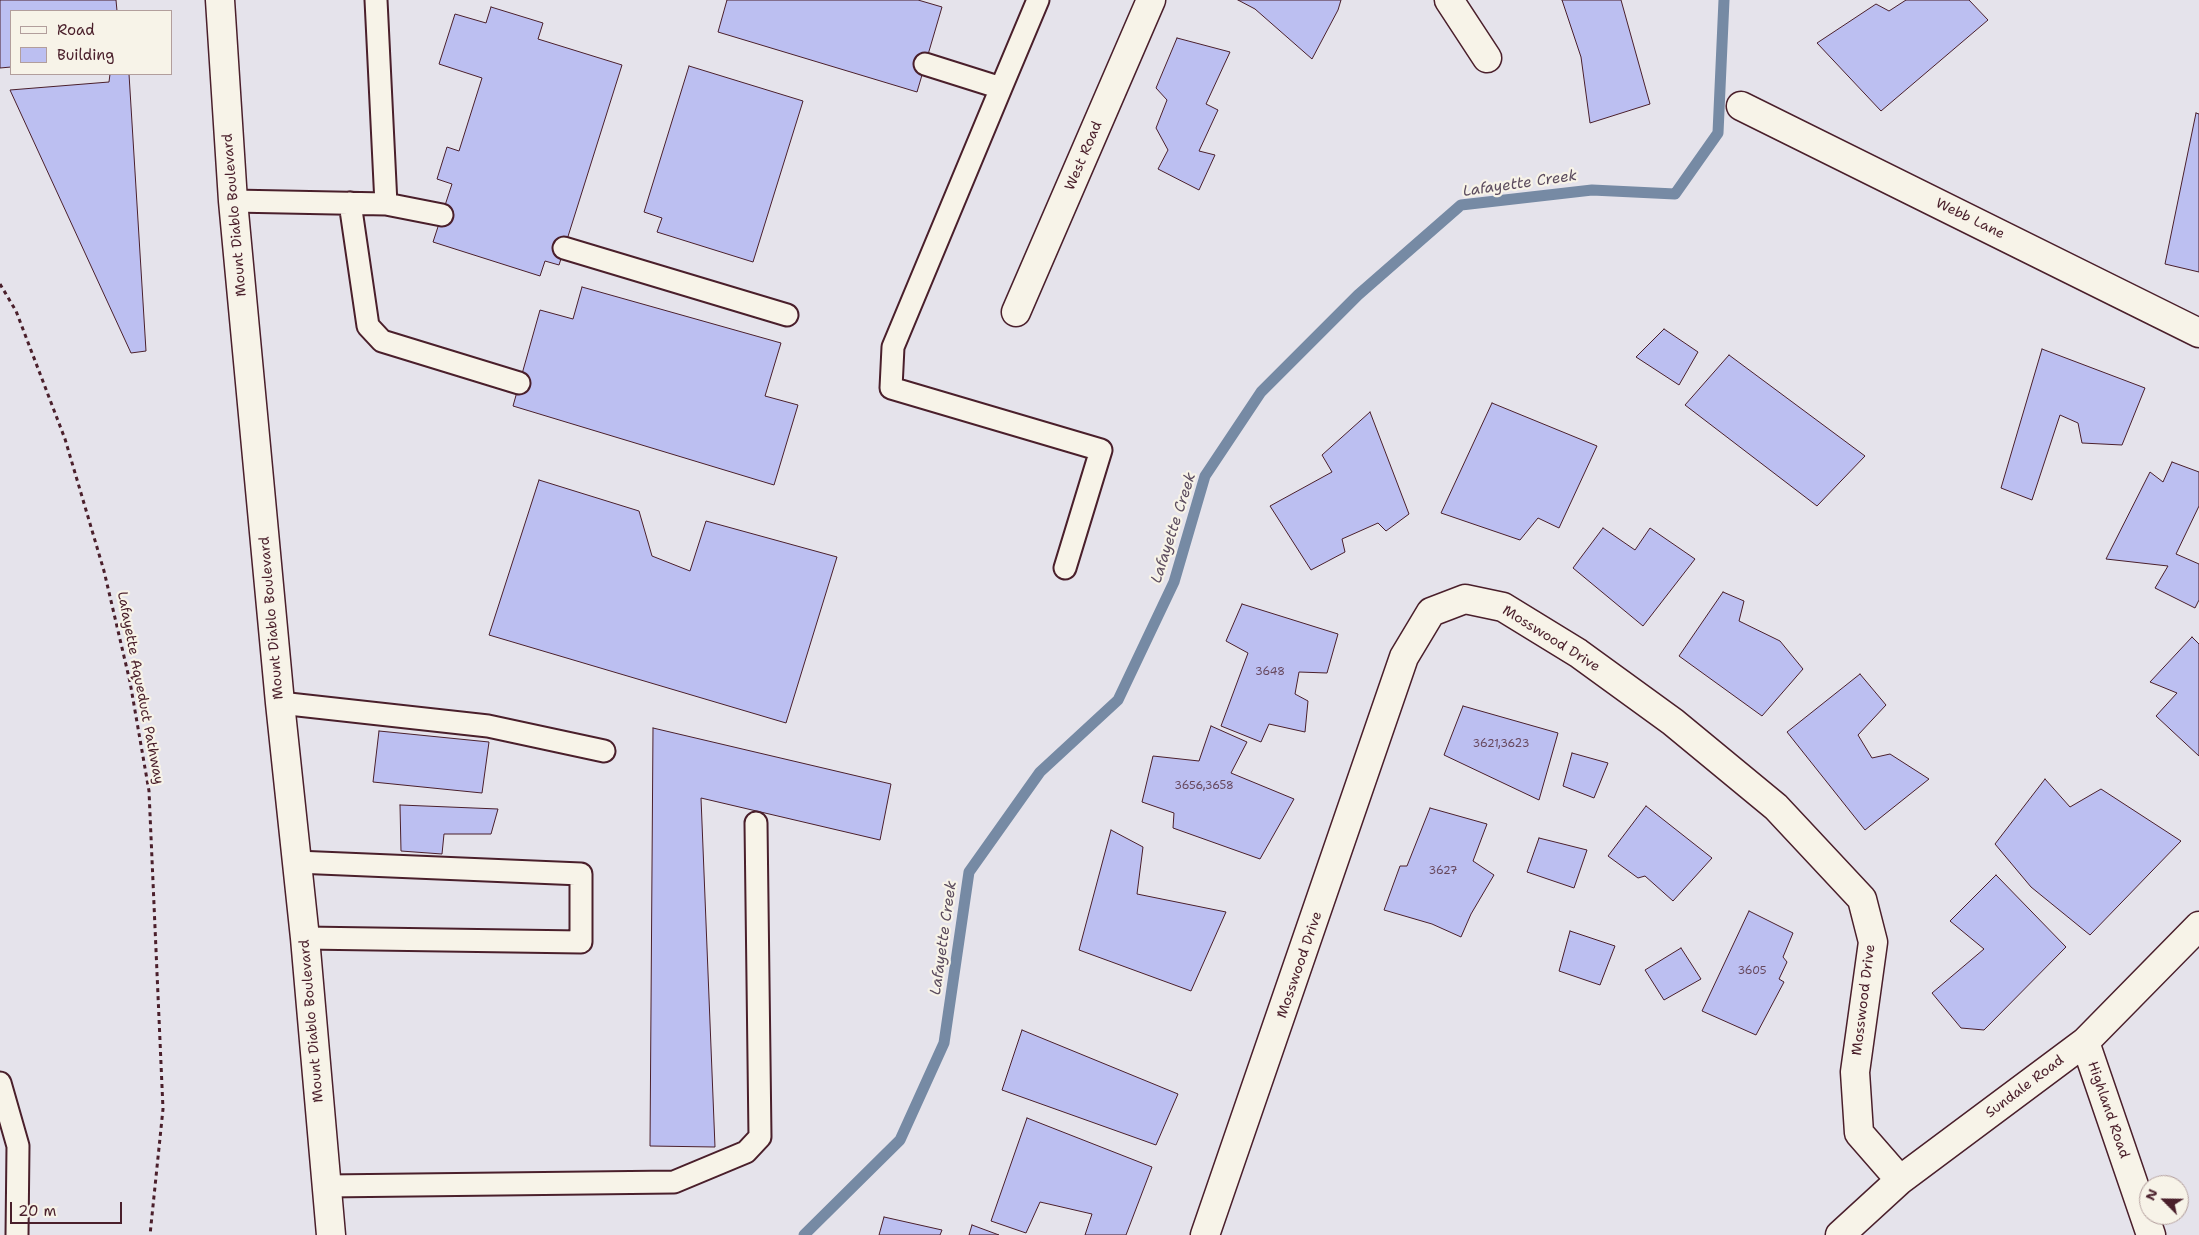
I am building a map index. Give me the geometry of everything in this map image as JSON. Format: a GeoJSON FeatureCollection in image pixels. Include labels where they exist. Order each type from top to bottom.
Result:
{"type":"FeatureCollection","features":[{"type":"Feature","properties":{"kind":"street","name":"Mount Diablo Boulevard"},"geometry":{"type":"LineString","coordinates":[[220,0],[233,201],[280,703],[305,938],[331,1235]]}},
{"type":"Feature","properties":{"kind":"street","name":"West Road"},"geometry":{"type":"LineString","coordinates":[[1016,312],[1151,0]]}},
{"type":"Feature","properties":{"kind":"street"},"geometry":{"type":"LineString","coordinates":[[1449,0],[1487,58]]}},
{"type":"Feature","properties":{"kind":"street","name":"Webb Lane"},"geometry":{"type":"LineString","coordinates":[[1741,106],[2199,333]]}},
{"type":"Feature","properties":{"kind":"street","name":"Mosswood Drive"},"geometry":{"type":"LineString","coordinates":[[1205,1235],[1404,657],[1431,612],[1465,600],[1504,607],[1578,653],[1673,722],[1776,807],[1862,898],[1872,942],[1855,1072],[1860,1133],[1900,1180]]}},
{"type":"Feature","properties":{"kind":"street","name":"Sundale Road"},"geometry":{"type":"LineString","coordinates":[[1840,1235],[1900,1180],[2086,1042],[2199,926]]}},
{"type":"Feature","properties":{"kind":"street","name":"Highland Road"},"geometry":{"type":"LineString","coordinates":[[2086,1042],[2151,1235]]}},
{"type":"Feature","properties":{"kind":"lane"},"geometry":{"type":"LineString","coordinates":[[376,0],[386,204]]}},
{"type":"Feature","properties":{"kind":"lane"},"geometry":{"type":"LineString","coordinates":[[1038,0],[893,347],[891,388],[1101,450],[1065,568]]}},
{"type":"Feature","properties":{"kind":"lane"},"geometry":{"type":"LineString","coordinates":[[925,64],[1001,88]]}},
{"type":"Feature","properties":{"kind":"lane"},"geometry":{"type":"LineString","coordinates":[[233,201],[386,204],[442,216]]}},
{"type":"Feature","properties":{"kind":"lane"},"geometry":{"type":"LineString","coordinates":[[350,203],[368,326],[382,341],[519,383]]}},
{"type":"Feature","properties":{"kind":"lane"},"geometry":{"type":"LineString","coordinates":[[564,248],[787,315]]}},
{"type":"Feature","properties":{"kind":"lane"},"geometry":{"type":"LineString","coordinates":[[280,703],[488,726],[604,751]]}},
{"type":"Feature","properties":{"kind":"lane"},"geometry":{"type":"LineString","coordinates":[[326,1186],[674,1182],[746,1152],[760,1137],[756,823]]}},
{"type":"Feature","properties":{"kind":"lane"},"geometry":{"type":"LineString","coordinates":[[296,862],[581,874],[581,942],[305,938]]}},
{"type":"Feature","properties":{"kind":"lane"},"geometry":{"type":"LineString","coordinates":[[0,1083],[18,1146],[17,1235]]}},
{"type":"Feature","properties":{"kind":"path","name":"Lafayette Aqueduct Pathway"},"geometry":{"type":"LineString","coordinates":[[0,284],[16,311],[65,439],[102,562],[130,682],[149,791],[163,1109],[150,1235]]}},
{"type":"Feature","properties":{"kind":"building"},"geometry":{"type":"Polygon","coordinates":[[[0,0],[116,0],[117,10],[10,10],[10,67],[0,68],[0,0]]]}},
{"type":"Feature","properties":{"kind":"building"},"geometry":{"type":"Polygon","coordinates":[[[727,0],[918,0],[942,7],[917,92],[718,32],[727,0]]]}},
{"type":"Feature","properties":{"kind":"building"},"geometry":{"type":"Polygon","coordinates":[[[1238,0],[1341,0],[1338,10],[1312,59],[1255,9],[1238,0]]]}},
{"type":"Feature","properties":{"kind":"building"},"geometry":{"type":"Polygon","coordinates":[[[1562,0],[1621,0],[1650,104],[1590,123],[1581,57],[1562,0]]]}},
{"type":"Feature","properties":{"kind":"building"},"geometry":{"type":"Polygon","coordinates":[[[1906,0],[1969,0],[1988,20],[1881,111],[1817,43],[1876,4],[1889,11],[1906,0]]]}},
{"type":"Feature","properties":{"kind":"building"},"geometry":{"type":"Polygon","coordinates":[[[491,7],[543,23],[538,39],[622,65],[559,265],[545,261],[540,276],[433,242],[452,184],[437,179],[447,147],[459,151],[482,78],[439,64],[455,14],[486,23],[491,7]]]}},
{"type":"Feature","properties":{"kind":"building"},"geometry":{"type":"Polygon","coordinates":[[[1177,38],[1230,52],[1206,104],[1218,110],[1199,151],[1215,155],[1199,190],[1158,169],[1168,150],[1156,128],[1167,100],[1156,88],[1177,38]]]}},
{"type":"Feature","properties":{"kind":"building"},"geometry":{"type":"Polygon","coordinates":[[[689,66],[803,101],[753,262],[657,232],[662,218],[644,212],[689,66]]]}},
{"type":"Feature","properties":{"kind":"building"},"geometry":{"type":"Polygon","coordinates":[[[110,75],[129,75],[146,351],[131,353],[10,90],[109,82],[110,75]]]}},
{"type":"Feature","properties":{"kind":"building"},"geometry":{"type":"Polygon","coordinates":[[[2196,113],[2199,114],[2199,272],[2165,264],[2196,113]]]}},
{"type":"Feature","properties":{"kind":"building"},"geometry":{"type":"Polygon","coordinates":[[[582,287],[781,343],[765,396],[798,405],[774,485],[513,406],[540,310],[573,319],[582,287]]]}},
{"type":"Feature","properties":{"kind":"building"},"geometry":{"type":"Polygon","coordinates":[[[1664,329],[1698,352],[1679,385],[1636,357],[1664,329]]]}},
{"type":"Feature","properties":{"kind":"building"},"geometry":{"type":"Polygon","coordinates":[[[2042,349],[2145,388],[2122,445],[2082,443],[2078,423],[2060,415],[2032,500],[2001,488],[2042,349]]]}},
{"type":"Feature","properties":{"kind":"building"},"geometry":{"type":"Polygon","coordinates":[[[1729,355],[1865,456],[1817,506],[1685,405],[1729,355]]]}},
{"type":"Feature","properties":{"kind":"building"},"geometry":{"type":"Polygon","coordinates":[[[1492,403],[1597,446],[1559,528],[1538,518],[1520,540],[1441,513],[1492,403]]]}},
{"type":"Feature","properties":{"kind":"building"},"geometry":{"type":"Polygon","coordinates":[[[1370,412],[1409,514],[1386,531],[1378,523],[1342,539],[1345,552],[1311,570],[1270,506],[1332,472],[1322,455],[1370,412]]]}},
{"type":"Feature","properties":{"kind":"building"},"geometry":{"type":"Polygon","coordinates":[[[2172,462],[2199,472],[2199,506],[2176,554],[2199,564],[2199,600],[2195,608],[2155,588],[2168,566],[2106,559],[2150,472],[2163,482],[2172,462]]]}},
{"type":"Feature","properties":{"kind":"building"},"geometry":{"type":"Polygon","coordinates":[[[539,480],[639,511],[652,556],[690,571],[706,521],[837,557],[786,723],[489,635],[539,480]]]}},
{"type":"Feature","properties":{"kind":"building"},"geometry":{"type":"Polygon","coordinates":[[[1603,528],[1635,550],[1650,528],[1695,559],[1643,626],[1573,568],[1603,528]]]}},
{"type":"Feature","properties":{"kind":"building"},"geometry":{"type":"Polygon","coordinates":[[[1723,592],[1744,601],[1739,621],[1780,641],[1803,669],[1762,716],[1679,656],[1723,592]]]}},
{"type":"Feature","properties":{"kind":"building"},"geometry":{"type":"Polygon","coordinates":[[[1242,604],[1338,634],[1327,673],[1299,672],[1295,694],[1308,701],[1305,732],[1269,724],[1261,742],[1221,726],[1248,653],[1226,641],[1242,604]]]}},
{"type":"Feature","properties":{"kind":"building"},"geometry":{"type":"Polygon","coordinates":[[[2192,637],[2199,644],[2199,756],[2156,716],[2177,693],[2150,682],[2192,637]]]}},
{"type":"Feature","properties":{"kind":"building"},"geometry":{"type":"Polygon","coordinates":[[[1860,674],[1886,705],[1858,735],[1872,758],[1890,754],[1929,779],[1865,830],[1787,732],[1860,674]]]}},
{"type":"Feature","properties":{"kind":"building"},"geometry":{"type":"Polygon","coordinates":[[[1463,706],[1558,733],[1539,800],[1444,755],[1463,706]]]}},
{"type":"Feature","properties":{"kind":"building"},"geometry":{"type":"Polygon","coordinates":[[[1211,726],[1247,742],[1231,773],[1294,799],[1260,859],[1173,828],[1174,813],[1142,802],[1153,756],[1199,761],[1211,726]]]}},
{"type":"Feature","properties":{"kind":"building"},"geometry":{"type":"Polygon","coordinates":[[[653,728],[891,784],[880,840],[701,798],[715,1147],[650,1146],[653,728]]]}},
{"type":"Feature","properties":{"kind":"building"},"geometry":{"type":"Polygon","coordinates":[[[379,731],[489,742],[482,793],[373,782],[379,731]]]}},
{"type":"Feature","properties":{"kind":"building"},"geometry":{"type":"Polygon","coordinates":[[[1572,753],[1608,763],[1594,798],[1563,786],[1572,753]]]}},
{"type":"Feature","properties":{"kind":"building"},"geometry":{"type":"Polygon","coordinates":[[[2045,779],[2070,807],[2101,789],[2181,841],[2090,935],[2031,887],[1995,844],[2045,779]]]}},
{"type":"Feature","properties":{"kind":"building"},"geometry":{"type":"Polygon","coordinates":[[[400,805],[498,809],[491,834],[444,834],[442,854],[401,851],[400,805]]]}},
{"type":"Feature","properties":{"kind":"building"},"geometry":{"type":"Polygon","coordinates":[[[1646,806],[1712,858],[1673,901],[1645,876],[1638,878],[1608,856],[1646,806]]]}},
{"type":"Feature","properties":{"kind":"building"},"geometry":{"type":"Polygon","coordinates":[[[1430,808],[1487,824],[1473,861],[1494,875],[1471,914],[1461,937],[1432,924],[1384,910],[1400,866],[1407,866],[1430,808]]]}},
{"type":"Feature","properties":{"kind":"building"},"geometry":{"type":"Polygon","coordinates":[[[1111,830],[1143,847],[1137,894],[1226,912],[1191,991],[1079,950],[1111,830]]]}},
{"type":"Feature","properties":{"kind":"building"},"geometry":{"type":"Polygon","coordinates":[[[1539,838],[1587,850],[1574,888],[1527,872],[1539,838]]]}},
{"type":"Feature","properties":{"kind":"building"},"geometry":{"type":"Polygon","coordinates":[[[1996,875],[2066,947],[1984,1030],[1961,1028],[1932,993],[1984,949],[1950,921],[1996,875]]]}},
{"type":"Feature","properties":{"kind":"building"},"geometry":{"type":"Polygon","coordinates":[[[1749,911],[1793,933],[1783,957],[1787,962],[1779,979],[1784,982],[1756,1035],[1702,1011],[1749,911]]]}},
{"type":"Feature","properties":{"kind":"building"},"geometry":{"type":"Polygon","coordinates":[[[1570,931],[1615,946],[1600,985],[1559,971],[1570,931]]]}},
{"type":"Feature","properties":{"kind":"building"},"geometry":{"type":"Polygon","coordinates":[[[1681,948],[1701,979],[1664,1000],[1645,970],[1681,948]]]}},
{"type":"Feature","properties":{"kind":"building"},"geometry":{"type":"Polygon","coordinates":[[[1022,1030],[1178,1094],[1156,1145],[1002,1090],[1022,1030]]]}},
{"type":"Feature","properties":{"kind":"building"},"geometry":{"type":"Polygon","coordinates":[[[1027,1118],[1152,1167],[1126,1235],[1085,1235],[1092,1214],[1040,1202],[1026,1233],[991,1221],[1027,1118]]]}},
{"type":"Feature","properties":{"kind":"building"},"geometry":{"type":"Polygon","coordinates":[[[884,1217],[942,1230],[940,1235],[879,1235],[884,1217]]]}},
{"type":"Feature","properties":{"kind":"building"},"geometry":{"type":"Polygon","coordinates":[[[972,1225],[999,1235],[969,1235],[972,1225]]]}},
{"type":"Feature","properties":{"kind":"waterway","name":"Lafayette Creek"},"geometry":{"type":"LineString","coordinates":[[804,1235],[900,1140],[944,1043],[969,872],[1040,772],[1118,700],[1174,582],[1205,476],[1261,392],[1358,295],[1461,205],[1592,190],[1675,194],[1718,133],[1724,0]]}}]}
